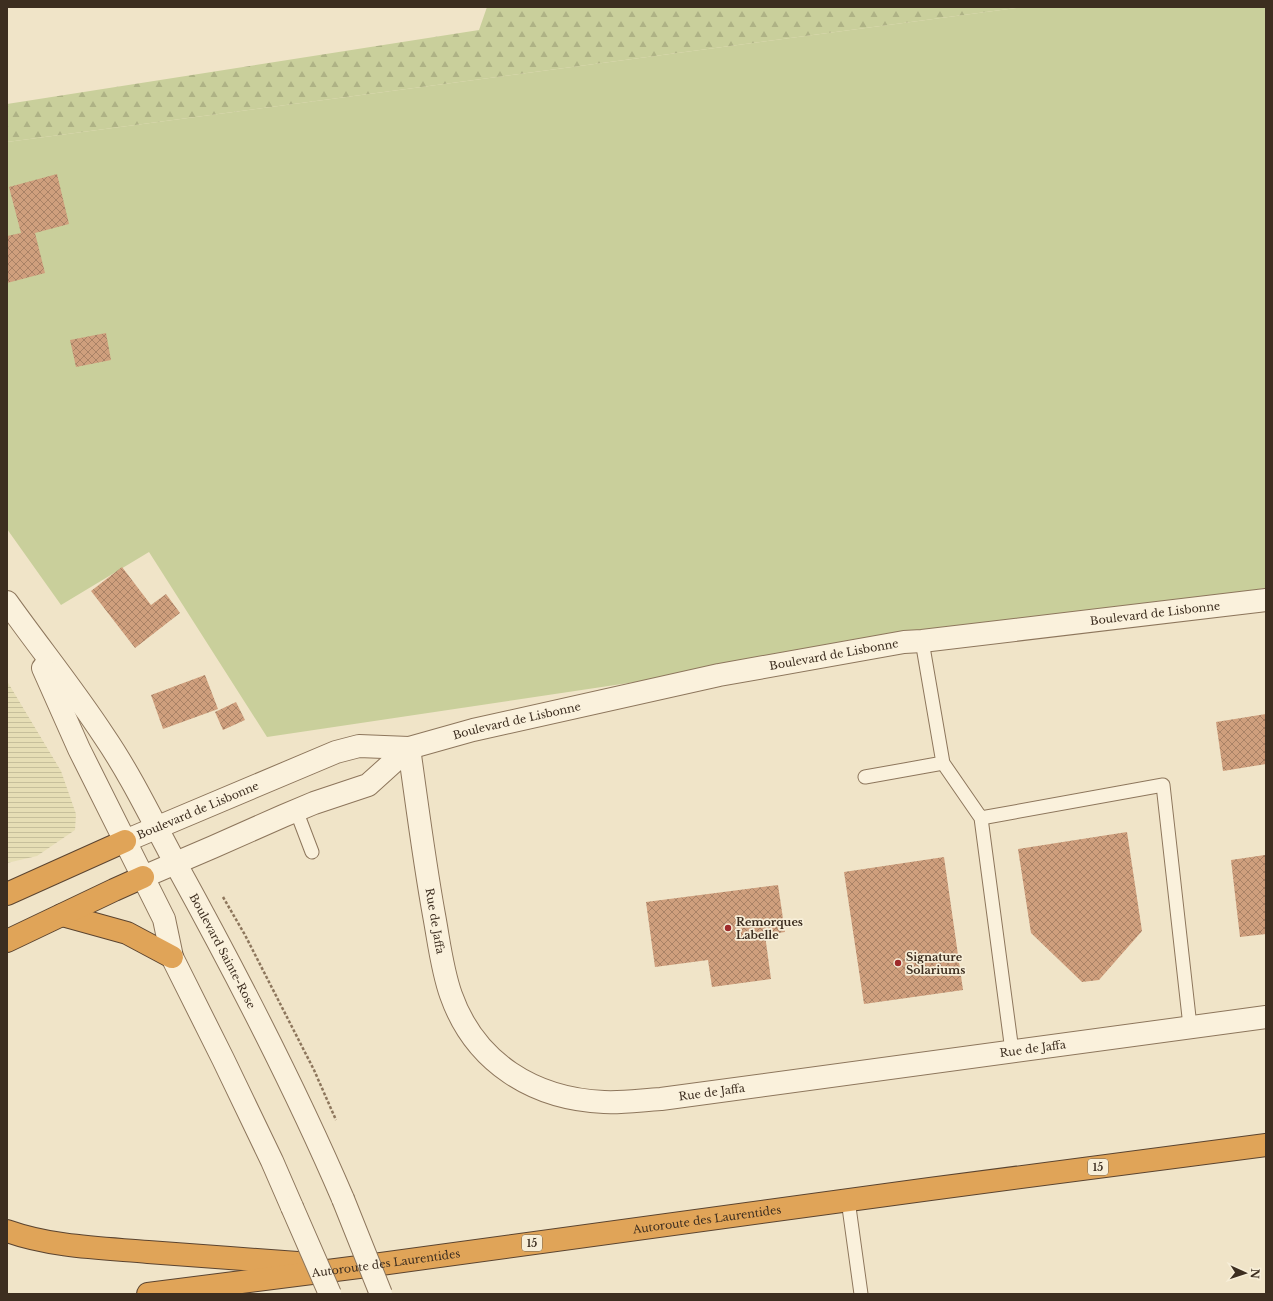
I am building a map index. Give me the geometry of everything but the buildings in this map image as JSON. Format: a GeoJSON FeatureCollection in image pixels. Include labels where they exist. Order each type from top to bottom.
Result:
{"type":"FeatureCollection","features":[{"type":"Feature","properties":{"kind":"highway"},"geometry":{"type":"LineString","coordinates":[[7,894],[125,841]]}},
{"type":"Feature","properties":{"kind":"highway"},"geometry":{"type":"LineString","coordinates":[[7,941],[143,877]]}},
{"type":"Feature","properties":{"kind":"highway"},"geometry":{"type":"LineString","coordinates":[[62,915],[127,933],[172,957]]}},
{"type":"Feature","properties":{"kind":"highway","name":"Autoroute des Laurentides"},"geometry":{"type":"LineString","coordinates":[[148,1294],[1266,1145]]}},
{"type":"Feature","properties":{"kind":"highway"},"geometry":{"type":"LineString","coordinates":[[7,1232],[51,1243],[92,1248],[359,1267]]}},
{"type":"Feature","properties":{"kind":"street","name":"Boulevard de Lisbonne"},"geometry":{"type":"LineString","coordinates":[[125,841],[300,767],[346,749],[360,746],[408,748],[473,730],[719,675],[904,642],[1266,600]]}},
{"type":"Feature","properties":{"kind":"street","name":"Boulevard Sainte-Rose"},"geometry":{"type":"LineString","coordinates":[[7,602],[104,736],[139,792],[263,1026],[343,1199],[381,1294]]}},
{"type":"Feature","properties":{"kind":"street","name":"Boulevard Sainte-Rose"},"geometry":{"type":"LineString","coordinates":[[26,629],[79,749],[107,802],[164,919],[172,957],[272,1161],[330,1294]]}},
{"type":"Feature","properties":{"kind":"street","name":"Boulevard de Lisbonne"},"geometry":{"type":"LineString","coordinates":[[143,877],[296,810],[368,785],[408,748]]}},
{"type":"Feature","properties":{"kind":"street","name":"Rue de Jaffa"},"geometry":{"type":"LineString","coordinates":[[408,748],[432,904],[442,959],[451,994],[465,1025],[486,1054],[512,1075],[528,1084],[557,1095],[573,1099],[604,1102],[661,1099],[1266,1016]]}},
{"type":"Feature","properties":{"kind":"lane"},"geometry":{"type":"LineString","coordinates":[[922,641],[943,763],[981,818],[1012,1051]]}},
{"type":"Feature","properties":{"kind":"lane"},"geometry":{"type":"LineString","coordinates":[[865,777],[943,763]]}},
{"type":"Feature","properties":{"kind":"lane"},"geometry":{"type":"LineString","coordinates":[[981,818],[1163,785],[1190,1026]]}},
{"type":"Feature","properties":{"kind":"lane"},"geometry":{"type":"LineString","coordinates":[[296,810],[312,852]]}},
{"type":"Feature","properties":{"kind":"lane"},"geometry":{"type":"LineString","coordinates":[[848,1200],[861,1294]]}},
{"type":"Feature","properties":{"kind":"shaded area"},"geometry":{"type":"Polygon","coordinates":[[[7,681],[61,771],[76,814],[75,830],[37,856],[7,863],[7,681]]]}},
{"type":"Feature","properties":{"kind":"green space"},"geometry":{"type":"Polygon","coordinates":[[[487,7],[1023,7],[7,142],[7,104],[479,30],[487,7]]]}},
{"type":"Feature","properties":{"kind":"green space"},"geometry":{"type":"Polygon","coordinates":[[[1023,7],[1266,7],[1266,588],[267,737],[149,552],[61,605],[7,529],[7,142],[1023,7]]]}},
{"type":"Feature","properties":{"kind":"place","name":"Remorques Labelle"},"geometry":{"type":"Point","coordinates":[728,928]}},
{"type":"Feature","properties":{"kind":"place","name":"Signature Solariums"},"geometry":{"type":"Point","coordinates":[898,963]}}]}
